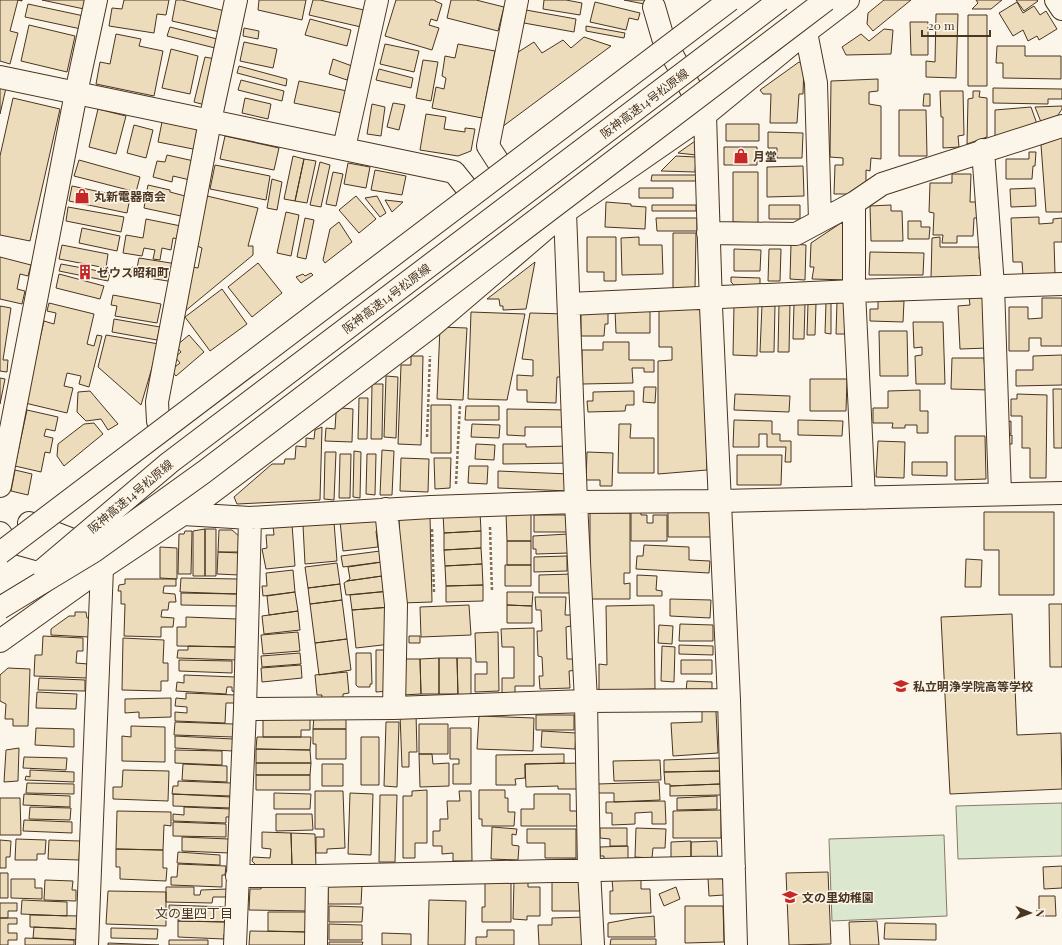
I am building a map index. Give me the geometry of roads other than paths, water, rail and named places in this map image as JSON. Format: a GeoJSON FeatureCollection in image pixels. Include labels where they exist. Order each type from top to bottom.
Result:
{"type":"FeatureCollection","features":[{"type":"Feature","properties":{"kind":"main road"},"geometry":{"type":"LineString","coordinates":[[0,486],[76,93],[96,0]]}},
{"type":"Feature","properties":{"kind":"main road"},"geometry":{"type":"LineString","coordinates":[[158,421],[157,402],[210,121],[236,0]]}},
{"type":"Feature","properties":{"kind":"main road"},"geometry":{"type":"LineString","coordinates":[[344,148],[377,0]]}},
{"type":"Feature","properties":{"kind":"main road"},"geometry":{"type":"LineString","coordinates":[[499,163],[488,146],[517,0]]}},
{"type":"Feature","properties":{"kind":"main road"},"geometry":{"type":"LineString","coordinates":[[1,542],[29,523],[158,421],[713,0]]}},
{"type":"Feature","properties":{"kind":"main road"},"geometry":{"type":"LineString","coordinates":[[1,542],[730,0]]}},
{"type":"Feature","properties":{"kind":"main road","name":"阪神高速14号松原線"},"geometry":{"type":"LineString","coordinates":[[0,607],[169,463],[780,0]]}},
{"type":"Feature","properties":{"kind":"main road"},"geometry":{"type":"LineString","coordinates":[[0,607],[94,551],[204,472],[826,0]]}},
{"type":"Feature","properties":{"kind":"main road"},"geometry":{"type":"LineString","coordinates":[[0,641],[110,562],[183,514],[432,326],[565,212],[705,114],[848,0]]}},
{"type":"Feature","properties":{"kind":"main road"},"geometry":{"type":"LineString","coordinates":[[1056,0],[1062,9]]}},
{"type":"Feature","properties":{"kind":"main road"},"geometry":{"type":"LineString","coordinates":[[654,7],[663,38],[705,114],[708,233],[729,700],[736,945]]}},
{"type":"Feature","properties":{"kind":"main road"},"geometry":{"type":"LineString","coordinates":[[806,32],[816,83],[820,221]]}},
{"type":"Feature","properties":{"kind":"main road"},"geometry":{"type":"LineString","coordinates":[[0,77],[454,172],[466,187]]}},
{"type":"Feature","properties":{"kind":"main road"},"geometry":{"type":"LineString","coordinates":[[708,233],[796,234],[854,203],[882,184],[1062,126]]}},
{"type":"Feature","properties":{"kind":"main road"},"geometry":{"type":"LineString","coordinates":[[984,150],[993,286],[1000,494]]}},
{"type":"Feature","properties":{"kind":"main road"},"geometry":{"type":"LineString","coordinates":[[854,203],[854,291],[864,498]]}},
{"type":"Feature","properties":{"kind":"main road"},"geometry":{"type":"LineString","coordinates":[[565,212],[576,502],[586,701],[593,945]]}},
{"type":"Feature","properties":{"kind":"main road"},"geometry":{"type":"LineString","coordinates":[[569,304],[711,302],[854,291],[1062,284]]}},
{"type":"Feature","properties":{"kind":"main road"},"geometry":{"type":"LineString","coordinates":[[183,514],[250,518],[454,505],[720,501],[1062,493]]}},
{"type":"Feature","properties":{"kind":"main road"},"geometry":{"type":"LineString","coordinates":[[386,509],[396,605],[394,708]]}},
{"type":"Feature","properties":{"kind":"main road"},"geometry":{"type":"LineString","coordinates":[[235,945],[250,518]]}},
{"type":"Feature","properties":{"kind":"main road"},"geometry":{"type":"LineString","coordinates":[[29,523],[110,562]]}},
{"type":"Feature","properties":{"kind":"main road"},"geometry":{"type":"LineString","coordinates":[[1,542],[110,562]]}},
{"type":"Feature","properties":{"kind":"main road"},"geometry":{"type":"LineString","coordinates":[[87,945],[110,562]]}},
{"type":"Feature","properties":{"kind":"main road"},"geometry":{"type":"LineString","coordinates":[[244,709],[394,708],[586,701],[729,700]]}},
{"type":"Feature","properties":{"kind":"main road"},"geometry":{"type":"LineString","coordinates":[[238,876],[317,876],[734,867]]}},
{"type":"Feature","properties":{"kind":"main road"},"geometry":{"type":"LineString","coordinates":[[316,945],[317,876]]}},
{"type":"Feature","properties":{"kind":"place","name":"月堂"},"geometry":{"type":"Point","coordinates":[741,156]}},
{"type":"Feature","properties":{"kind":"place","name":"丸新電器商会"},"geometry":{"type":"Point","coordinates":[82,196]}},
{"type":"Feature","properties":{"kind":"place","name":"ゼウス昭和町"},"geometry":{"type":"Point","coordinates":[85,272]}},
{"type":"Feature","properties":{"kind":"place","name":"私立明浄学院高等学校"},"geometry":{"type":"Point","coordinates":[901,686]}},
{"type":"Feature","properties":{"kind":"place","name":"文の里幼稚園"},"geometry":{"type":"Point","coordinates":[790,897]}},
{"type":"Feature","properties":{"kind":"district","name":"文の里四丁目"},"geometry":{"type":"Point","coordinates":[194,912]}}]}
